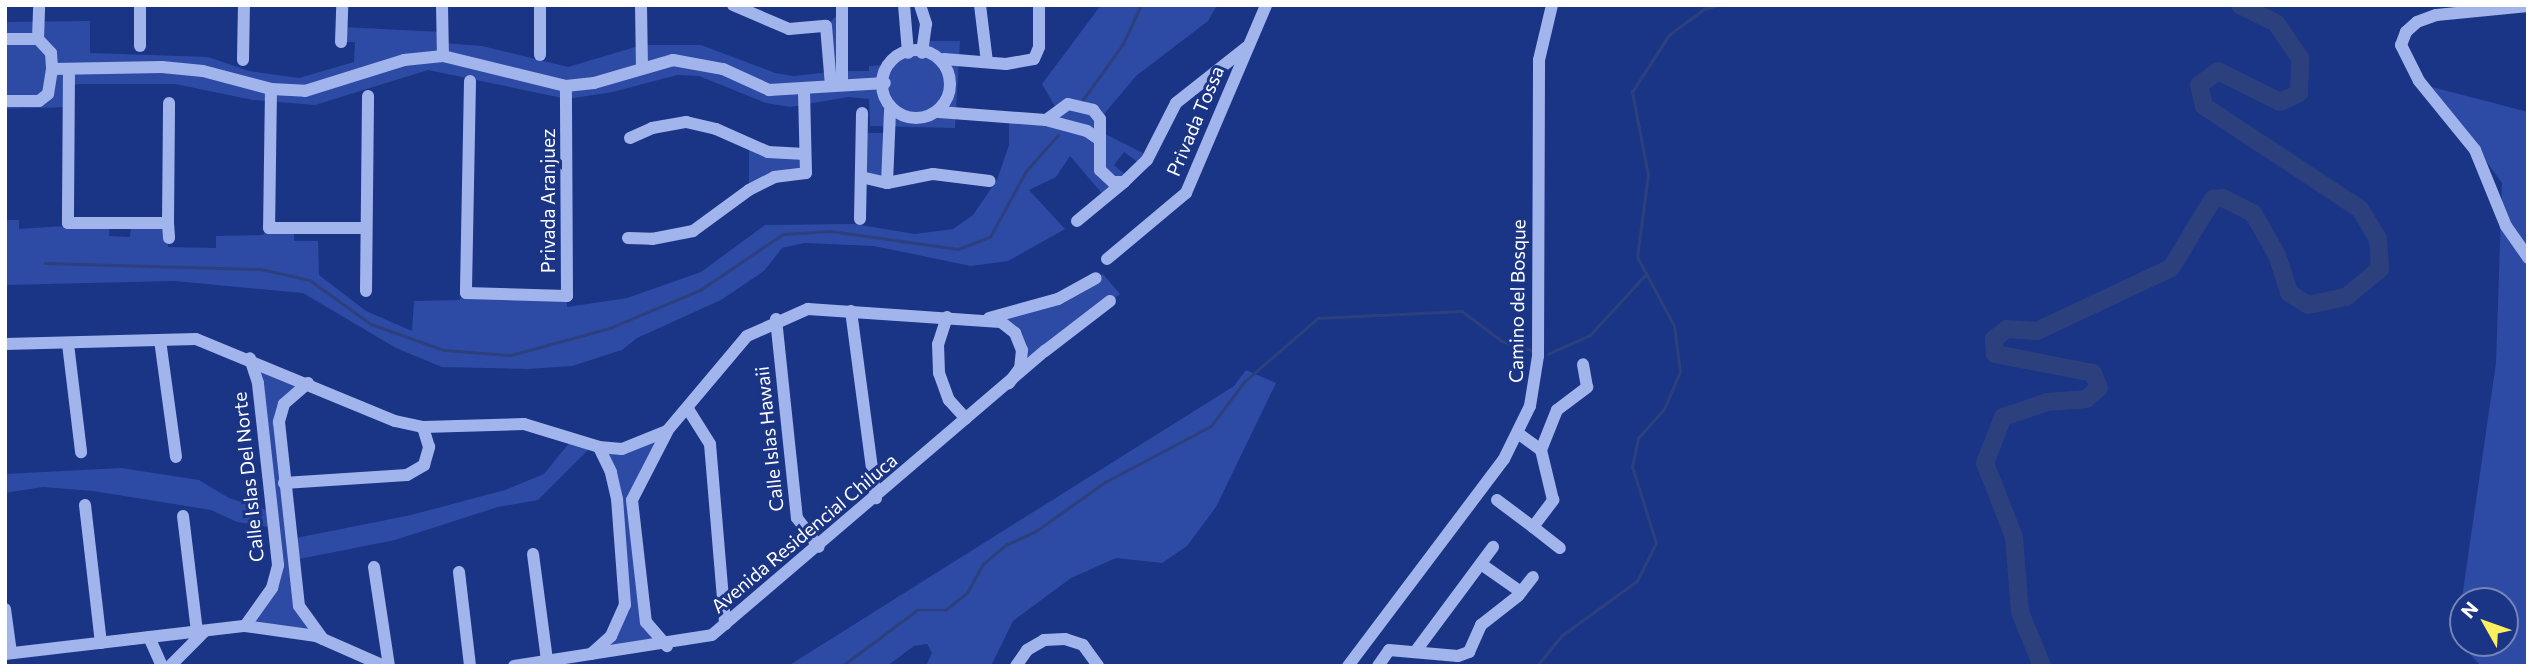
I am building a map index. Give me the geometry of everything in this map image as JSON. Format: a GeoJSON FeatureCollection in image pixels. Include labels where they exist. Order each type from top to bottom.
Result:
{"type":"FeatureCollection","features":[{"type":"Feature","properties":{"kind":"street"},"geometry":{"type":"LineString","coordinates":[[5,102],[38,101],[48,94],[52,69],[51,53],[38,39],[39,5]]}},
{"type":"Feature","properties":{"kind":"street"},"geometry":{"type":"LineString","coordinates":[[140,5],[140,46]]}},
{"type":"Feature","properties":{"kind":"street"},"geometry":{"type":"LineString","coordinates":[[243,60],[244,5]]}},
{"type":"Feature","properties":{"kind":"street"},"geometry":{"type":"LineString","coordinates":[[341,42],[342,5]]}},
{"type":"Feature","properties":{"kind":"street"},"geometry":{"type":"LineString","coordinates":[[442,5],[443,56]]}},
{"type":"Feature","properties":{"kind":"street"},"geometry":{"type":"LineString","coordinates":[[540,5],[540,55]]}},
{"type":"Feature","properties":{"kind":"street"},"geometry":{"type":"LineString","coordinates":[[641,5],[642,66]]}},
{"type":"Feature","properties":{"kind":"street"},"geometry":{"type":"LineString","coordinates":[[740,7],[789,29],[823,24],[841,5]]}},
{"type":"Feature","properties":{"kind":"street"},"geometry":{"type":"LineString","coordinates":[[837,85],[841,5]]}},
{"type":"Feature","properties":{"kind":"street"},"geometry":{"type":"LineString","coordinates":[[904,5],[908,49]]}},
{"type":"Feature","properties":{"kind":"street"},"geometry":{"type":"LineString","coordinates":[[919,5],[926,24],[922,47]]}},
{"type":"Feature","properties":{"kind":"street"},"geometry":{"type":"LineString","coordinates":[[980,5],[987,62]]}},
{"type":"Feature","properties":{"kind":"street"},"geometry":{"type":"LineString","coordinates":[[1039,5],[1039,47],[1034,59],[1023,64],[944,59],[922,47],[908,49],[891,58],[885,83],[885,101],[890,110],[901,116],[939,112],[1046,120],[1087,131],[1100,140]]}},
{"type":"Feature","properties":{"kind":"street","name":"Privada Tossa"},"geometry":{"type":"LineString","coordinates":[[1107,259],[1186,193],[1266,5]]}},
{"type":"Feature","properties":{"kind":"street","name":"Camino del Bosque"},"geometry":{"type":"LineString","coordinates":[[1348,666],[1519,434],[1536,384],[1539,60],[1552,5]]}},
{"type":"Feature","properties":{"kind":"street"},"geometry":{"type":"LineString","coordinates":[[2528,6],[2436,15],[2417,22],[2406,32],[2401,45],[2419,81],[2475,150],[2506,226],[2528,258]]}},
{"type":"Feature","properties":{"kind":"street"},"geometry":{"type":"LineString","coordinates":[[823,24],[828,29],[837,85]]}},
{"type":"Feature","properties":{"kind":"street"},"geometry":{"type":"LineString","coordinates":[[5,39],[38,39]]}},
{"type":"Feature","properties":{"kind":"street","name":"Privada Tossa"},"geometry":{"type":"LineString","coordinates":[[1077,220],[1147,160],[1176,103],[1247,47]]}},
{"type":"Feature","properties":{"kind":"street"},"geometry":{"type":"LineString","coordinates":[[52,69],[162,67],[203,71],[271,89],[319,89],[404,60],[443,56],[566,86],[594,83],[642,66],[673,60],[702,62],[769,90],[804,90],[837,85],[885,83]]}},
{"type":"Feature","properties":{"kind":"street"},"geometry":{"type":"LineString","coordinates":[[939,112],[946,103],[948,69],[944,59]]}},
{"type":"Feature","properties":{"kind":"street"},"geometry":{"type":"LineString","coordinates":[[69,69],[68,223],[167,223]]}},
{"type":"Feature","properties":{"kind":"street","name":"Privada Aranjuez"},"geometry":{"type":"LineString","coordinates":[[470,80],[466,293],[567,296],[566,86]]}},
{"type":"Feature","properties":{"kind":"street"},"geometry":{"type":"LineString","coordinates":[[271,89],[269,228],[366,228]]}},
{"type":"Feature","properties":{"kind":"street"},"geometry":{"type":"LineString","coordinates":[[628,237],[652,239],[692,231],[741,194],[787,174],[806,173],[804,90]]}},
{"type":"Feature","properties":{"kind":"street"},"geometry":{"type":"LineString","coordinates":[[366,291],[368,96]]}},
{"type":"Feature","properties":{"kind":"street"},"geometry":{"type":"LineString","coordinates":[[169,103],[169,238]]}},
{"type":"Feature","properties":{"kind":"street"},"geometry":{"type":"LineString","coordinates":[[1046,120],[1068,104],[1086,107],[1100,119],[1100,170],[1113,182],[1124,182]]}},
{"type":"Feature","properties":{"kind":"street"},"geometry":{"type":"LineString","coordinates":[[887,183],[886,133],[890,110]]}},
{"type":"Feature","properties":{"kind":"street"},"geometry":{"type":"LineString","coordinates":[[860,219],[862,113]]}},
{"type":"Feature","properties":{"kind":"street"},"geometry":{"type":"LineString","coordinates":[[630,138],[652,128],[686,122],[716,129],[754,148],[785,155],[805,154]]}},
{"type":"Feature","properties":{"kind":"street"},"geometry":{"type":"LineString","coordinates":[[862,133],[886,133]]}},
{"type":"Feature","properties":{"kind":"street"},"geometry":{"type":"LineString","coordinates":[[785,155],[787,174]]}},
{"type":"Feature","properties":{"kind":"street"},"geometry":{"type":"LineString","coordinates":[[861,177],[887,183],[933,174],[990,181]]}},
{"type":"Feature","properties":{"kind":"street","name":"Avenida Residencial Chiluca"},"geometry":{"type":"LineString","coordinates":[[982,319],[1058,299],[1096,278]]}},
{"type":"Feature","properties":{"kind":"street","name":"Avenida Residencial Chiluca"},"geometry":{"type":"LineString","coordinates":[[514,666],[667,646],[712,635],[819,547],[966,419],[1110,301]]}},
{"type":"Feature","properties":{"kind":"street","name":"Avenida Residencial Chiluca"},"geometry":{"type":"LineString","coordinates":[[5,344],[195,339],[250,358],[395,421],[423,427],[524,424],[599,447],[622,449],[667,431],[747,336],[776,319],[808,309],[1000,322],[1015,333],[1022,350],[1020,368],[1009,383]]}},
{"type":"Feature","properties":{"kind":"street"},"geometry":{"type":"LineString","coordinates":[[851,311],[876,498]]}},
{"type":"Feature","properties":{"kind":"street"},"geometry":{"type":"LineString","coordinates":[[947,317],[938,344],[939,373],[949,400],[966,419]]}},
{"type":"Feature","properties":{"kind":"street","name":"Calle Islas Hawaii"},"geometry":{"type":"LineString","coordinates":[[776,319],[797,518],[819,547]]}},
{"type":"Feature","properties":{"kind":"street"},"geometry":{"type":"LineString","coordinates":[[160,340],[176,457]]}},
{"type":"Feature","properties":{"kind":"street"},"geometry":{"type":"LineString","coordinates":[[68,344],[81,452]]}},
{"type":"Feature","properties":{"kind":"street","name":"Calle Islas Del Norte"},"geometry":{"type":"LineString","coordinates":[[245,626],[272,587],[278,565],[258,383],[250,358]]}},
{"type":"Feature","properties":{"kind":"street"},"geometry":{"type":"LineString","coordinates":[[1533,527],[1553,500],[1541,450],[1557,410],[1587,387],[1583,364]]}},
{"type":"Feature","properties":{"kind":"street","name":"Calle Islas Del Norte"},"geometry":{"type":"LineString","coordinates":[[308,383],[284,404],[279,422],[299,606],[324,639]]}},
{"type":"Feature","properties":{"kind":"street"},"geometry":{"type":"LineString","coordinates":[[688,409],[710,444],[725,624]]}},
{"type":"Feature","properties":{"kind":"street"},"geometry":{"type":"LineString","coordinates":[[284,483],[407,475],[424,465],[429,447],[423,427]]}},
{"type":"Feature","properties":{"kind":"street"},"geometry":{"type":"LineString","coordinates":[[667,431],[632,500],[646,622],[667,646]]}},
{"type":"Feature","properties":{"kind":"street"},"geometry":{"type":"LineString","coordinates":[[1519,434],[1541,450]]}},
{"type":"Feature","properties":{"kind":"street"},"geometry":{"type":"LineString","coordinates":[[591,654],[611,636],[625,605],[617,499],[611,472],[599,447]]}},
{"type":"Feature","properties":{"kind":"street"},"geometry":{"type":"LineString","coordinates":[[1497,500],[1560,548]]}},
{"type":"Feature","properties":{"kind":"street"},"geometry":{"type":"LineString","coordinates":[[85,505],[101,643]]}},
{"type":"Feature","properties":{"kind":"street"},"geometry":{"type":"LineString","coordinates":[[183,516],[201,631]]}},
{"type":"Feature","properties":{"kind":"street"},"geometry":{"type":"LineString","coordinates":[[1415,652],[1493,547]]}},
{"type":"Feature","properties":{"kind":"street"},"geometry":{"type":"LineString","coordinates":[[533,554],[547,661]]}},
{"type":"Feature","properties":{"kind":"street"},"geometry":{"type":"LineString","coordinates":[[1481,564],[1521,592]]}},
{"type":"Feature","properties":{"kind":"street"},"geometry":{"type":"LineString","coordinates":[[374,566],[389,666]]}},
{"type":"Feature","properties":{"kind":"street"},"geometry":{"type":"LineString","coordinates":[[459,572],[470,666]]}},
{"type":"Feature","properties":{"kind":"street"},"geometry":{"type":"LineString","coordinates":[[1371,636],[1389,650],[1458,656],[1469,652],[1481,625],[1521,592],[1533,577]]}},
{"type":"Feature","properties":{"kind":"street"},"geometry":{"type":"LineString","coordinates":[[5,608],[8,654],[245,626],[324,639],[384,666]]}},
{"type":"Feature","properties":{"kind":"street"},"geometry":{"type":"LineString","coordinates":[[170,666],[201,631]]}},
{"type":"Feature","properties":{"kind":"street"},"geometry":{"type":"LineString","coordinates":[[149,637],[162,666]]}},
{"type":"Feature","properties":{"kind":"street"},"geometry":{"type":"LineString","coordinates":[[1016,666],[1027,650],[1044,640],[1065,639],[1083,645],[1098,666]]}},
{"type":"Feature","properties":{"kind":"street"},"geometry":{"type":"LineString","coordinates":[[1361,650],[1379,664],[1389,650]]}},
{"type":"Feature","properties":{"kind":"shaded area"},"geometry":{"type":"Polygon","coordinates":[[[1101,5],[1217,5],[1208,21],[1136,76],[1100,119],[1101,132],[1149,156],[1142,165],[1124,152],[1114,165],[1129,178],[1105,197],[1070,156],[1056,177],[1029,190],[1065,229],[1008,261],[971,266],[874,246],[805,243],[782,248],[764,271],[721,300],[637,338],[622,350],[572,366],[527,369],[442,367],[396,348],[303,293],[174,281],[5,285],[5,220],[19,220],[19,229],[110,223],[109,236],[130,237],[131,223],[167,224],[168,247],[216,248],[216,236],[263,235],[269,228],[294,228],[294,241],[318,241],[319,275],[366,311],[412,331],[414,301],[459,300],[466,293],[567,296],[567,307],[627,298],[701,272],[765,225],[854,224],[915,234],[953,229],[973,215],[997,180],[1009,145],[1009,118],[1045,120],[1056,108],[1042,84],[1101,5]]]}},
{"type":"Feature","properties":{"kind":"shaded area"},"geometry":{"type":"Polygon","coordinates":[[[837,15],[845,71],[869,71],[869,66],[886,65],[897,53],[922,53],[922,41],[960,41],[955,128],[870,126],[869,99],[848,97],[790,107],[766,103],[699,76],[677,75],[613,92],[567,99],[428,70],[315,105],[253,100],[175,84],[80,84],[69,85],[69,107],[5,109],[5,22],[90,21],[90,53],[208,57],[249,71],[299,78],[354,62],[355,42],[341,42],[342,27],[442,32],[443,43],[482,46],[568,67],[642,45],[701,45],[775,73],[794,76],[830,72],[830,22],[837,15]]]}},
{"type":"Feature","properties":{"kind":"shaded area"},"geometry":{"type":"Polygon","coordinates":[[[2432,87],[2528,112],[2528,666],[2481,666],[2473,657],[2519,657],[2519,587],[2464,587],[2496,363],[2502,183],[2432,87]]]}},
{"type":"Feature","properties":{"kind":"shaded area"},"geometry":{"type":"Polygon","coordinates":[[[862,133],[886,133],[887,183],[861,177],[862,133]]]}},
{"type":"Feature","properties":{"kind":"shaded area"},"geometry":{"type":"Polygon","coordinates":[[[749,145],[805,154],[806,173],[749,190],[749,145]]]}},
{"type":"Feature","properties":{"kind":"shaded area"},"geometry":{"type":"Polygon","coordinates":[[[1103,274],[1120,294],[1009,383],[1022,350],[1001,322],[1103,274]]]}},
{"type":"Feature","properties":{"kind":"shaded area"},"geometry":{"type":"Polygon","coordinates":[[[250,358],[308,383],[284,404],[291,539],[411,515],[505,490],[544,474],[574,437],[593,445],[538,500],[498,507],[395,540],[294,560],[299,606],[324,639],[245,626],[273,587],[275,528],[237,522],[211,510],[93,491],[43,487],[5,493],[5,474],[121,468],[199,480],[229,498],[273,512],[250,358]]]}},
{"type":"Feature","properties":{"kind":"shaded area"},"geometry":{"type":"Polygon","coordinates":[[[1246,370],[1276,383],[1216,507],[1187,546],[1162,563],[1116,558],[1071,578],[1013,621],[991,666],[926,666],[932,653],[927,644],[914,646],[887,666],[788,666],[1234,386],[1246,370]]]}},
{"type":"Feature","properties":{"kind":"shaded area"},"geometry":{"type":"Polygon","coordinates":[[[667,431],[632,500],[646,622],[667,646],[591,654],[611,636],[625,605],[617,499],[599,447],[622,449],[667,431]]]}},
{"type":"Feature","properties":{"kind":"waterway"},"geometry":{"type":"LineString","coordinates":[[1082,101],[1123,44],[1141,5]]}},
{"type":"Feature","properties":{"kind":"waterway"},"geometry":{"type":"LineString","coordinates":[[1537,666],[1561,636],[1637,581],[1656,543],[1632,467],[1638,438],[1664,409],[1680,372],[1674,326],[1637,257],[1648,175],[1632,92],[1669,35],[1704,9],[1718,5]]}},
{"type":"Feature","properties":{"kind":"waterway"},"geometry":{"type":"LineString","coordinates":[[2042,666],[2020,612],[2014,537],[1985,463],[2003,417],[2047,402],[2086,399],[2099,388],[2093,373],[1995,354],[1994,339],[2007,329],[2037,331],[2171,268],[2213,199],[2223,198],[2253,213],[2277,255],[2289,293],[2308,305],[2346,297],[2380,269],[2378,239],[2360,209],[2204,106],[2199,85],[2218,71],[2280,102],[2299,93],[2300,58],[2276,23],[2240,5]]}},
{"type":"Feature","properties":{"kind":"waterway"},"geometry":{"type":"LineString","coordinates":[[45,263],[261,269],[310,280],[371,324],[444,350],[511,355],[610,328],[700,290],[783,234],[831,231],[958,249],[990,237],[1026,171],[1058,135]]}},
{"type":"Feature","properties":{"kind":"waterway"},"geometry":{"type":"LineString","coordinates":[[1548,354],[1590,335],[1646,274]]}},
{"type":"Feature","properties":{"kind":"waterway"},"geometry":{"type":"LineString","coordinates":[[842,666],[917,610],[945,610],[967,593],[983,564],[1006,545],[1036,531],[1105,482],[1211,426],[1244,382],[1318,318],[1462,311],[1502,341],[1531,350]]}}]}
